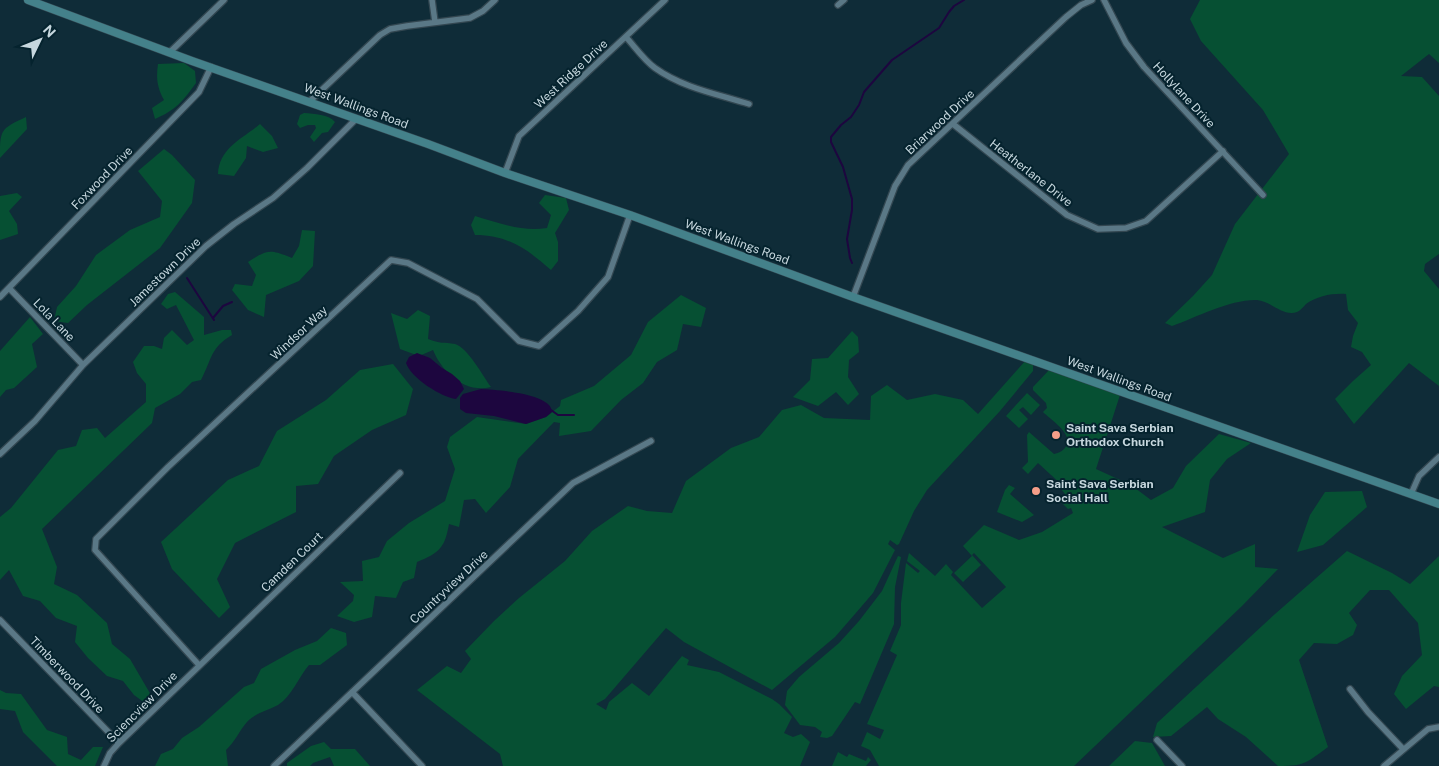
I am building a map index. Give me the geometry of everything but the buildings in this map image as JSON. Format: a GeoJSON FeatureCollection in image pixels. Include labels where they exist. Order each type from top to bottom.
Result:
{"type":"FeatureCollection","features":[{"type":"Feature","properties":{"kind":"street","name":"West Wallings Road"},"geometry":{"type":"LineString","coordinates":[[28,0],[504,173],[630,215],[853,297],[1439,504]]}},
{"type":"Feature","properties":{"kind":"street"},"geometry":{"type":"LineString","coordinates":[[170,52],[224,0]]}},
{"type":"Feature","properties":{"kind":"street"},"geometry":{"type":"LineString","coordinates":[[432,0],[435,22]]}},
{"type":"Feature","properties":{"kind":"street"},"geometry":{"type":"LineString","coordinates":[[310,102],[380,35],[390,29],[470,18],[483,11],[495,0]]}},
{"type":"Feature","properties":{"kind":"street","name":"West Ridge Drive"},"geometry":{"type":"LineString","coordinates":[[504,173],[520,136],[665,0]]}},
{"type":"Feature","properties":{"kind":"street"},"geometry":{"type":"LineString","coordinates":[[838,6],[844,0]]}},
{"type":"Feature","properties":{"kind":"street","name":"Briarwood Drive"},"geometry":{"type":"LineString","coordinates":[[853,297],[895,186],[908,166],[1066,17],[1081,5],[1092,0]]}},
{"type":"Feature","properties":{"kind":"street","name":"Hollylane Drive"},"geometry":{"type":"LineString","coordinates":[[1104,0],[1126,43],[1144,67],[1263,195]]}},
{"type":"Feature","properties":{"kind":"street"},"geometry":{"type":"LineString","coordinates":[[626,36],[654,67],[670,77],[686,85],[750,104]]}},
{"type":"Feature","properties":{"kind":"street","name":"Foxwood Drive"},"geometry":{"type":"LineString","coordinates":[[0,297],[199,92],[211,67]]}},
{"type":"Feature","properties":{"kind":"street","name":"Jamestown Drive"},"geometry":{"type":"LineString","coordinates":[[0,454],[35,421],[83,366],[206,246],[234,224],[273,198],[307,168],[356,119]]}},
{"type":"Feature","properties":{"kind":"street","name":"Heatherlane Drive"},"geometry":{"type":"LineString","coordinates":[[953,124],[1066,215],[1098,229],[1126,228],[1146,221],[1223,151]]}},
{"type":"Feature","properties":{"kind":"street","name":"Windsor Way"},"geometry":{"type":"LineString","coordinates":[[199,665],[104,562],[95,550],[96,539],[168,467],[391,260],[408,263],[477,299],[519,342],[539,346],[578,312],[608,277],[630,215]]}},
{"type":"Feature","properties":{"kind":"street","name":"Lola Lane"},"geometry":{"type":"LineString","coordinates":[[9,288],[83,366]]}},
{"type":"Feature","properties":{"kind":"street","name":"Countryview Drive"},"geometry":{"type":"LineString","coordinates":[[274,766],[573,483],[651,441]]}},
{"type":"Feature","properties":{"kind":"street"},"geometry":{"type":"LineString","coordinates":[[1411,494],[1419,476],[1439,457]]}},
{"type":"Feature","properties":{"kind":"street","name":"Camden Court"},"geometry":{"type":"LineString","coordinates":[[199,665],[400,473]]}},
{"type":"Feature","properties":{"kind":"street","name":"Timberwood Drive"},"geometry":{"type":"LineString","coordinates":[[0,620],[118,743]]}},
{"type":"Feature","properties":{"kind":"street","name":"Sciencview Drive"},"geometry":{"type":"LineString","coordinates":[[104,766],[110,753],[118,743],[199,665]]}},
{"type":"Feature","properties":{"kind":"street"},"geometry":{"type":"LineString","coordinates":[[1350,689],[1368,712],[1403,749]]}},
{"type":"Feature","properties":{"kind":"street"},"geometry":{"type":"LineString","coordinates":[[352,692],[422,766]]}},
{"type":"Feature","properties":{"kind":"street"},"geometry":{"type":"LineString","coordinates":[[1384,766],[1428,729],[1439,727]]}},
{"type":"Feature","properties":{"kind":"street"},"geometry":{"type":"LineString","coordinates":[[1158,740],[1182,766]]}},
{"type":"Feature","properties":{"kind":"green space"},"geometry":{"type":"Polygon","coordinates":[[[1200,0],[1439,0],[1439,63],[1429,54],[1401,76],[1422,77],[1439,96],[1439,254],[1425,264],[1424,271],[1439,289],[1439,386],[1409,363],[1354,424],[1335,399],[1371,365],[1362,352],[1351,347],[1358,323],[1348,310],[1346,294],[1320,297],[1292,313],[1282,311],[1262,301],[1247,300],[1225,305],[1172,326],[1165,323],[1212,275],[1235,224],[1289,154],[1263,110],[1201,41],[1190,19],[1200,0]]]}},
{"type":"Feature","properties":{"kind":"green space"},"geometry":{"type":"Polygon","coordinates":[[[184,63],[195,71],[196,83],[178,104],[155,119],[152,108],[164,100],[158,82],[158,64],[184,63]]]}},
{"type":"Feature","properties":{"kind":"green space"},"geometry":{"type":"Polygon","coordinates":[[[304,113],[325,116],[335,122],[328,132],[322,133],[314,142],[310,137],[316,128],[315,125],[300,128],[297,124],[300,115],[304,113]]]}},
{"type":"Feature","properties":{"kind":"green space"},"geometry":{"type":"Polygon","coordinates":[[[26,117],[27,129],[0,158],[0,141],[3,132],[6,128],[26,117]]]}},
{"type":"Feature","properties":{"kind":"green space"},"geometry":{"type":"Polygon","coordinates":[[[260,124],[272,136],[278,148],[263,152],[247,146],[246,158],[234,176],[218,174],[222,157],[227,151],[260,124]]]}},
{"type":"Feature","properties":{"kind":"green space"},"geometry":{"type":"Polygon","coordinates":[[[164,149],[195,180],[192,203],[160,248],[87,305],[68,323],[54,321],[57,307],[76,286],[96,255],[130,230],[160,217],[162,201],[138,171],[164,149]]]}},
{"type":"Feature","properties":{"kind":"green space"},"geometry":{"type":"Polygon","coordinates":[[[17,193],[22,197],[9,211],[17,224],[18,234],[0,240],[0,196],[17,193]]]}},
{"type":"Feature","properties":{"kind":"green space"},"geometry":{"type":"Polygon","coordinates":[[[545,195],[566,198],[569,210],[555,233],[558,242],[558,261],[551,270],[534,256],[516,245],[497,238],[475,235],[471,225],[475,216],[520,228],[547,228],[551,215],[539,203],[545,195]]]}},
{"type":"Feature","properties":{"kind":"green space"},"geometry":{"type":"Polygon","coordinates":[[[302,230],[315,231],[313,266],[299,281],[266,295],[264,317],[248,310],[232,290],[235,284],[252,286],[256,275],[248,262],[269,252],[279,253],[292,258],[299,246],[302,230]]]}},
{"type":"Feature","properties":{"kind":"green space"},"geometry":{"type":"Polygon","coordinates":[[[175,292],[204,317],[204,335],[222,330],[231,330],[232,335],[215,349],[201,380],[192,382],[180,394],[155,408],[152,423],[42,529],[57,567],[54,584],[77,595],[107,623],[112,644],[130,659],[151,695],[145,703],[134,695],[123,681],[107,676],[88,658],[75,642],[77,626],[56,618],[40,601],[23,596],[9,570],[0,580],[0,517],[11,508],[58,450],[76,446],[82,430],[97,428],[105,438],[146,402],[146,384],[137,373],[133,362],[144,346],[154,346],[162,349],[164,338],[172,330],[187,345],[194,340],[176,305],[167,309],[161,304],[168,294],[175,292]]]}},
{"type":"Feature","properties":{"kind":"green space"},"geometry":{"type":"Polygon","coordinates":[[[681,295],[706,308],[701,327],[683,324],[677,350],[657,362],[643,383],[621,400],[591,431],[559,436],[560,423],[554,422],[518,459],[510,487],[486,513],[475,499],[464,500],[459,527],[449,524],[443,544],[431,556],[417,562],[414,578],[403,582],[396,598],[375,596],[372,617],[354,622],[337,616],[353,601],[354,595],[340,582],[363,581],[362,561],[379,557],[387,541],[409,523],[445,501],[455,469],[447,447],[450,437],[477,417],[526,424],[546,417],[560,406],[561,400],[594,386],[631,355],[648,322],[681,295]]]}},
{"type":"Feature","properties":{"kind":"green space"},"geometry":{"type":"Polygon","coordinates":[[[418,310],[430,316],[428,339],[455,344],[460,347],[470,356],[491,387],[472,387],[456,379],[442,366],[433,350],[419,356],[400,349],[391,313],[407,319],[418,310]]]}},
{"type":"Feature","properties":{"kind":"green space"},"geometry":{"type":"Polygon","coordinates":[[[30,317],[43,334],[32,344],[37,367],[14,388],[6,390],[0,397],[0,351],[30,317]]]}},
{"type":"Feature","properties":{"kind":"green space"},"geometry":{"type":"Polygon","coordinates":[[[852,331],[858,337],[859,352],[849,360],[848,377],[859,394],[848,405],[836,392],[818,406],[793,397],[810,380],[812,359],[828,358],[852,331]]]}},
{"type":"Feature","properties":{"kind":"green space"},"geometry":{"type":"Polygon","coordinates":[[[1026,360],[1033,363],[1033,371],[1000,411],[927,490],[914,511],[899,544],[897,545],[890,540],[888,544],[895,550],[873,593],[835,637],[772,690],[684,642],[666,628],[605,699],[596,704],[606,710],[609,702],[632,683],[649,696],[682,656],[689,660],[687,665],[719,672],[779,704],[792,717],[784,733],[793,737],[801,734],[810,742],[800,766],[503,766],[500,754],[417,690],[447,666],[461,673],[471,659],[465,651],[519,598],[565,561],[592,531],[628,506],[647,511],[672,513],[686,481],[731,448],[759,437],[782,410],[801,405],[824,418],[870,420],[871,396],[887,385],[907,400],[935,394],[963,400],[978,414],[1026,360]]]}},
{"type":"Feature","properties":{"kind":"green space"},"geometry":{"type":"Polygon","coordinates":[[[393,364],[413,389],[406,415],[372,430],[334,456],[318,484],[296,486],[296,512],[235,543],[217,579],[230,607],[219,618],[172,569],[161,542],[228,480],[259,466],[277,431],[326,400],[360,370],[393,364]]]}},
{"type":"Feature","properties":{"kind":"green space"},"geometry":{"type":"Polygon","coordinates":[[[1050,369],[1120,395],[1096,469],[1131,485],[1151,500],[1173,488],[1186,466],[1219,434],[1251,443],[1227,459],[1210,480],[1205,512],[1162,527],[1223,558],[1255,544],[1255,567],[1278,569],[1242,606],[1074,766],[879,766],[870,750],[861,746],[867,732],[880,739],[884,730],[867,724],[897,655],[890,651],[901,625],[901,603],[906,563],[918,573],[920,571],[907,561],[909,553],[935,576],[946,564],[953,572],[951,575],[982,608],[1006,587],[974,553],[972,555],[981,565],[963,582],[954,573],[972,556],[963,546],[984,525],[1019,540],[1042,532],[1073,513],[1071,508],[1068,509],[1059,500],[1065,494],[1061,489],[1063,486],[1038,463],[1028,474],[1022,468],[1028,462],[1027,435],[1029,432],[1054,454],[1062,451],[1067,444],[1067,439],[1062,429],[1043,412],[1047,408],[1046,403],[1033,390],[1033,387],[1050,369]]]}},
{"type":"Feature","properties":{"kind":"green space"},"geometry":{"type":"Polygon","coordinates":[[[1027,393],[1040,405],[1031,415],[1023,407],[1019,410],[1028,419],[1019,428],[1006,416],[1027,393]]]}},
{"type":"Feature","properties":{"kind":"green space"},"geometry":{"type":"Polygon","coordinates":[[[1009,485],[1015,488],[1010,494],[1034,515],[1022,522],[997,512],[1005,490],[1009,485]]]}},
{"type":"Feature","properties":{"kind":"green space"},"geometry":{"type":"Polygon","coordinates":[[[1362,491],[1367,507],[1323,545],[1297,552],[1310,515],[1325,492],[1362,491]]]}},
{"type":"Feature","properties":{"kind":"green space"},"geometry":{"type":"Polygon","coordinates":[[[1347,551],[1410,584],[1439,556],[1439,687],[1434,686],[1406,709],[1394,694],[1402,676],[1422,655],[1418,623],[1389,590],[1370,590],[1349,613],[1357,625],[1353,635],[1337,644],[1314,643],[1299,660],[1328,747],[1315,757],[1300,764],[1278,766],[1246,737],[1218,719],[1207,707],[1171,736],[1153,737],[1157,723],[1275,614],[1347,551]]]}},
{"type":"Feature","properties":{"kind":"green space"},"geometry":{"type":"Polygon","coordinates":[[[898,556],[901,557],[895,587],[894,624],[860,704],[855,702],[832,736],[827,738],[820,737],[822,732],[815,727],[800,725],[785,705],[787,691],[799,677],[839,643],[859,621],[882,591],[898,556]]]}},
{"type":"Feature","properties":{"kind":"green space"},"geometry":{"type":"Polygon","coordinates":[[[331,628],[346,633],[347,645],[320,665],[309,665],[283,701],[247,722],[226,750],[228,766],[155,766],[161,754],[173,749],[182,738],[199,727],[244,687],[254,683],[261,669],[295,650],[317,641],[331,628]]]}},
{"type":"Feature","properties":{"kind":"green space"},"geometry":{"type":"Polygon","coordinates":[[[0,690],[6,693],[21,694],[47,730],[67,737],[68,754],[81,760],[93,747],[103,747],[95,766],[57,766],[23,732],[15,711],[0,709],[0,690]]]}},
{"type":"Feature","properties":{"kind":"green space"},"geometry":{"type":"Polygon","coordinates":[[[1135,741],[1152,743],[1165,766],[1109,766],[1135,741]]]}},
{"type":"Feature","properties":{"kind":"green space"},"geometry":{"type":"Polygon","coordinates":[[[324,742],[331,749],[355,749],[370,766],[334,766],[330,757],[313,763],[310,766],[287,766],[287,763],[311,746],[324,742]]]}},
{"type":"Feature","properties":{"kind":"green space"},"geometry":{"type":"Polygon","coordinates":[[[838,752],[847,757],[849,754],[866,761],[868,757],[871,760],[866,766],[832,766],[838,752]]]}},
{"type":"Feature","properties":{"kind":"shaded area"},"geometry":{"type":"Polygon","coordinates":[[[417,353],[430,358],[460,381],[464,389],[456,399],[435,391],[414,375],[406,363],[409,357],[417,353]]]}},
{"type":"Feature","properties":{"kind":"shaded area"},"geometry":{"type":"Polygon","coordinates":[[[481,389],[533,397],[550,406],[552,412],[546,417],[526,424],[494,416],[466,413],[460,409],[460,398],[463,394],[481,389]]]}},
{"type":"Feature","properties":{"kind":"waterway"},"geometry":{"type":"LineString","coordinates":[[852,263],[847,239],[852,199],[843,167],[831,142],[831,137],[851,117],[859,105],[864,92],[892,60],[939,28],[954,6],[964,0]]}},
{"type":"Feature","properties":{"kind":"waterway"},"geometry":{"type":"LineString","coordinates":[[187,278],[214,320]]}},
{"type":"Feature","properties":{"kind":"waterway"},"geometry":{"type":"LineString","coordinates":[[213,318],[223,306],[232,302]]}},
{"type":"Feature","properties":{"kind":"waterway"},"geometry":{"type":"LineString","coordinates":[[551,410],[558,415],[574,415]]}},
{"type":"Feature","properties":{"kind":"place","name":"Saint Sava Serbian Orthodox Church"},"geometry":{"type":"Point","coordinates":[1056,435]}},
{"type":"Feature","properties":{"kind":"place","name":"Saint Sava Serbian Social Hall"},"geometry":{"type":"Point","coordinates":[1036,491]}}]}
